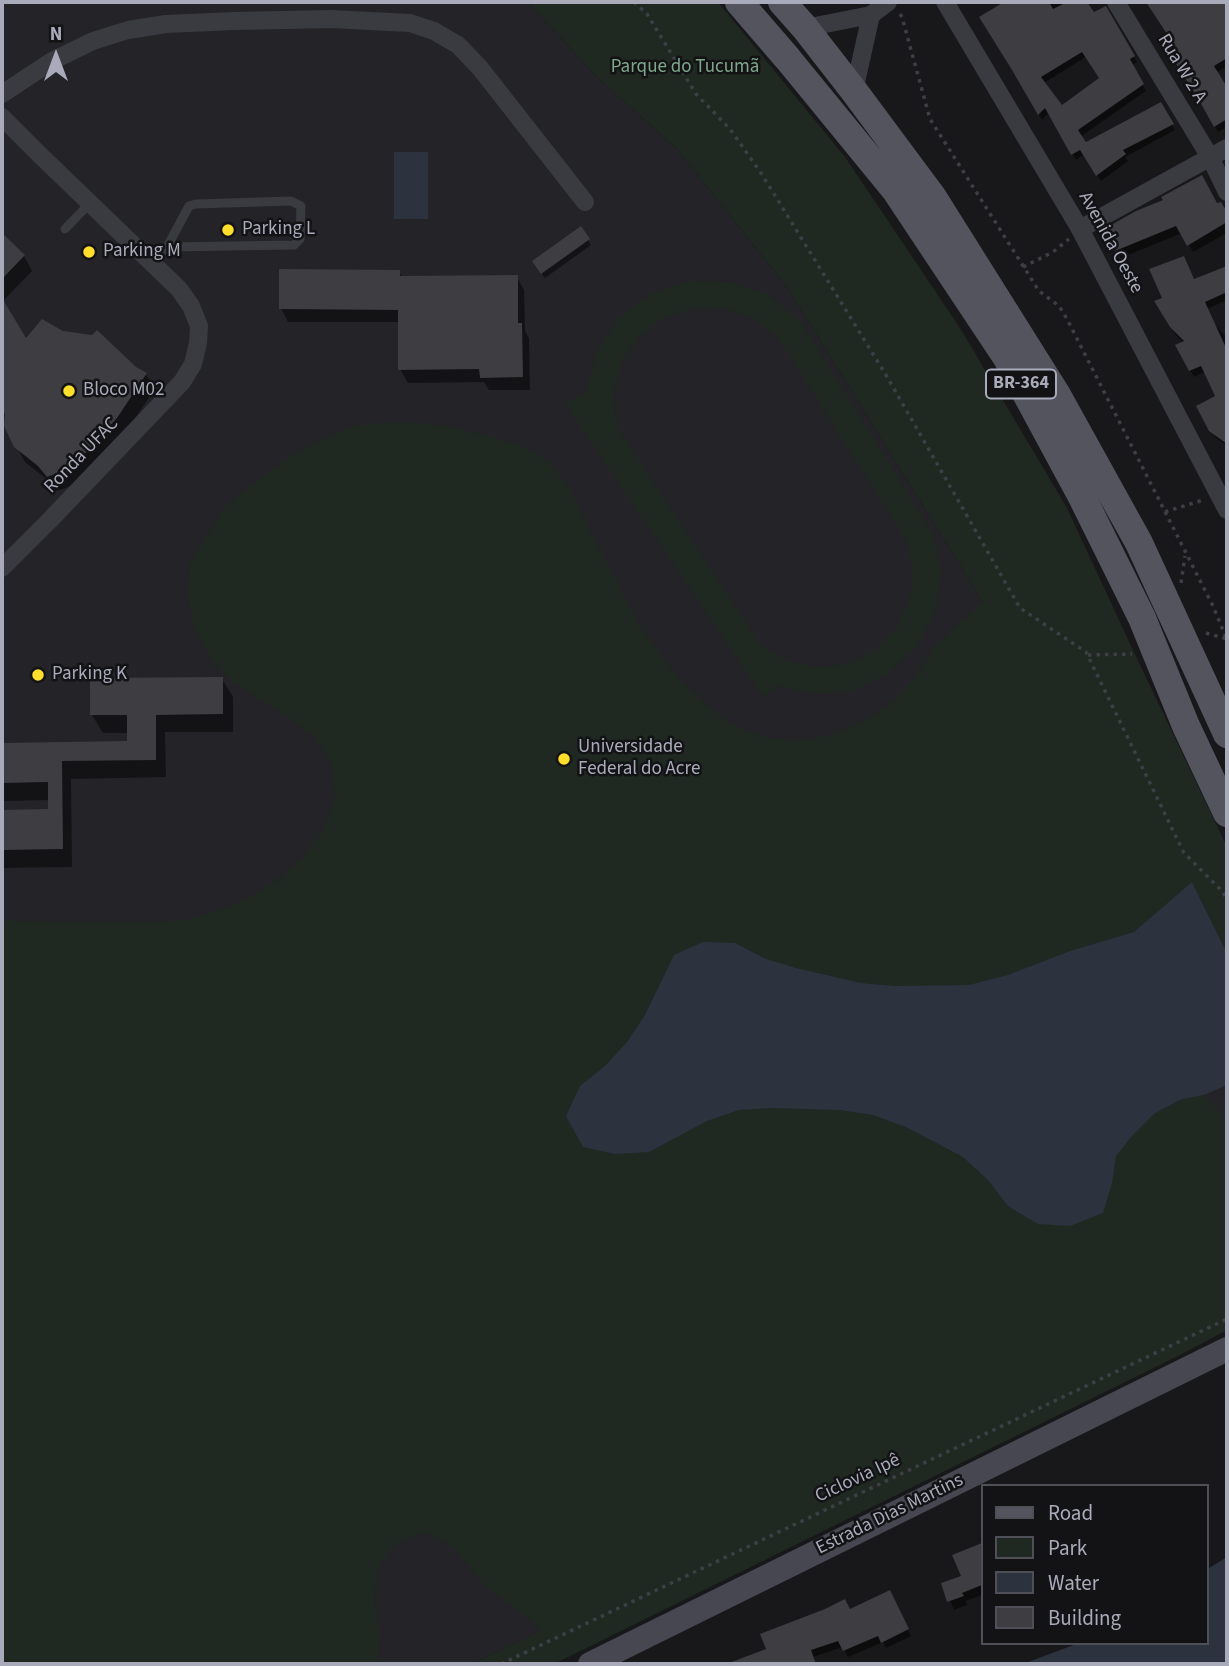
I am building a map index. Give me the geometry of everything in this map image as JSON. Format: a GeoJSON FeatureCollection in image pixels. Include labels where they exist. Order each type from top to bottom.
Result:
{"type":"FeatureCollection","features":[{"type":"Feature","properties":{"kind":"main road","name":"BR-364"},"geometry":{"type":"LineString","coordinates":[[739,2],[896,191],[1007,358],[1082,495],[1142,618],[1186,726],[1227,813]]}},
{"type":"Feature","properties":{"kind":"main road","name":"BR-364"},"geometry":{"type":"LineString","coordinates":[[782,2],[854,91],[932,196],[1056,394],[1139,543],[1227,734]]}},
{"type":"Feature","properties":{"kind":"street","name":"Avenida Oeste"},"geometry":{"type":"LineString","coordinates":[[946,2],[1080,229],[1225,498]]}},
{"type":"Feature","properties":{"kind":"street","name":"Rua W 2 A"},"geometry":{"type":"LineString","coordinates":[[1116,2],[1210,157],[1227,192]]}},
{"type":"Feature","properties":{"kind":"street"},"geometry":{"type":"LineString","coordinates":[[805,28],[871,15],[892,6]]}},
{"type":"Feature","properties":{"kind":"street"},"geometry":{"type":"LineString","coordinates":[[854,91],[871,15]]}},
{"type":"Feature","properties":{"kind":"street"},"geometry":{"type":"LineString","coordinates":[[2,94],[52,61],[93,41],[128,30],[166,24],[234,21],[331,19],[410,23],[434,31],[458,45],[480,68],[585,202]]}},
{"type":"Feature","properties":{"kind":"street","name":"Ronda UFAC"},"geometry":{"type":"LineString","coordinates":[[2,117],[178,289],[191,306],[199,326],[193,364],[182,382],[2,568]]}},
{"type":"Feature","properties":{"kind":"street"},"geometry":{"type":"LineString","coordinates":[[1080,229],[1227,148]]}},
{"type":"Feature","properties":{"kind":"street","name":"Estrada Dias Martins"},"geometry":{"type":"LineString","coordinates":[[590,1664],[1227,1349]]}},
{"type":"Feature","properties":{"kind":"lane"},"geometry":{"type":"LineString","coordinates":[[150,261],[167,247],[190,206],[290,201],[301,206],[300,239],[294,245],[167,247]]}},
{"type":"Feature","properties":{"kind":"lane"},"geometry":{"type":"LineString","coordinates":[[65,229],[89,203]]}},
{"type":"Feature","properties":{"kind":"path"},"geometry":{"type":"LineString","coordinates":[[634,2],[647,14],[696,94],[730,129],[761,173],[886,375],[1020,608],[1086,652],[1184,853],[1223,892],[1227,901]]}},
{"type":"Feature","properties":{"kind":"path"},"geometry":{"type":"LineString","coordinates":[[892,6],[902,17],[930,119],[1023,267],[1039,290],[1059,306],[1068,319],[1213,606],[1227,640]]}},
{"type":"Feature","properties":{"kind":"path"},"geometry":{"type":"LineString","coordinates":[[1023,267],[1053,252],[1080,229]]}},
{"type":"Feature","properties":{"kind":"path"},"geometry":{"type":"LineString","coordinates":[[1165,512],[1225,498]]}},
{"type":"Feature","properties":{"kind":"path","name":"Ciclovia Ipê"},"geometry":{"type":"LineString","coordinates":[[501,1664],[1227,1319]]}},
{"type":"Feature","properties":{"kind":"shaded area","name":"Universidade Federal do Acre"},"geometry":{"type":"Polygon","coordinates":[[[2,2],[528,2],[597,77],[676,148],[787,287],[983,602],[1227,953],[1227,1248],[1026,1399],[472,1664],[2,1664],[2,2]]]}},
{"type":"Feature","properties":{"kind":"green space","name":"Parque do Tucumã"},"geometry":{"type":"Polygon","coordinates":[[[528,2],[718,2],[845,157],[960,328],[1067,508],[1227,847],[1227,953],[1192,882],[1134,932],[1070,951],[1008,975],[969,985],[894,986],[861,983],[766,959],[735,943],[674,955],[645,1015],[627,1042],[605,1066],[580,1086],[649,1152],[707,1121],[739,1110],[840,1110],[873,1115],[906,1127],[963,1157],[988,1180],[1008,1206],[1103,1213],[1112,1183],[1116,1156],[1132,1136],[1155,1113],[1182,1099],[1204,1095],[1227,1119],[1227,1330],[554,1664],[472,1664],[542,1630],[483,1584],[453,1547],[425,1532],[395,1544],[376,1570],[378,1664],[2,1664],[2,919],[153,922],[186,920],[220,910],[251,896],[282,877],[307,853],[324,828],[335,797],[332,765],[315,738],[288,717],[233,682],[211,659],[194,629],[188,597],[189,565],[223,509],[294,454],[354,426],[388,422],[422,423],[457,428],[521,445],[550,463],[570,489],[639,625],[681,681],[732,725],[763,737],[797,741],[831,735],[890,705],[916,676],[936,645],[983,602],[787,287],[676,148],[597,77],[528,2]]]}},
{"type":"Feature","properties":{"kind":"green space"},"geometry":{"type":"Polygon","coordinates":[[[689,281],[730,282],[768,295],[800,321],[933,533],[941,572],[935,611],[917,646],[889,673],[854,690],[815,694],[777,686],[763,696],[565,404],[586,391],[596,352],[619,318],[651,294],[689,281]],[[694,308],[664,317],[639,337],[621,363],[614,393],[616,425],[761,646],[787,661],[816,667],[847,664],[874,651],[895,630],[909,603],[913,573],[908,543],[779,339],[755,319],[725,308],[694,308]]]}},
{"type":"Feature","properties":{"kind":"water"},"geometry":{"type":"Polygon","coordinates":[[[394,152],[428,152],[428,219],[394,219],[394,152]]]}},
{"type":"Feature","properties":{"kind":"water"},"geometry":{"type":"Polygon","coordinates":[[[1192,882],[1227,953],[1227,1085],[1204,1095],[1182,1099],[1155,1113],[1116,1156],[1112,1183],[1103,1213],[1070,1226],[1038,1224],[1008,1206],[988,1180],[963,1157],[906,1127],[873,1115],[840,1110],[739,1110],[707,1121],[649,1152],[615,1154],[583,1147],[566,1116],[580,1086],[605,1066],[627,1042],[645,1015],[674,955],[703,942],[735,943],[766,959],[861,983],[894,986],[969,985],[1008,975],[1070,951],[1134,932],[1192,882]]]}},
{"type":"Feature","properties":{"kind":"water"},"geometry":{"type":"Polygon","coordinates":[[[1227,1557],[1227,1664],[1023,1664],[1074,1645],[1208,1645],[1208,1569],[1227,1557]]]}},
{"type":"Feature","properties":{"kind":"building"},"geometry":{"type":"Polygon","coordinates":[[[1004,2],[1049,2],[1053,9],[1067,2],[1087,2],[1094,12],[1106,6],[1135,56],[1130,59],[1144,84],[1078,130],[1086,142],[1161,102],[1174,124],[1123,150],[1126,154],[1096,176],[1080,150],[1071,155],[1045,108],[1038,115],[979,17],[1004,2]],[[1082,52],[1041,77],[1062,105],[1099,78],[1082,52]]]}},
{"type":"Feature","properties":{"kind":"building"},"geometry":{"type":"Polygon","coordinates":[[[1146,2],[1227,2],[1227,58],[1214,66],[1227,87],[1227,119],[1214,127],[1168,51],[1161,38],[1167,34],[1146,2]]]}},
{"type":"Feature","properties":{"kind":"building"},"geometry":{"type":"Polygon","coordinates":[[[1202,175],[1217,203],[1221,202],[1227,212],[1227,222],[1187,246],[1176,226],[1115,251],[1104,229],[1163,200],[1161,197],[1202,175]]]}},
{"type":"Feature","properties":{"kind":"building"},"geometry":{"type":"Polygon","coordinates":[[[581,226],[590,239],[541,274],[532,261],[581,226]]]}},
{"type":"Feature","properties":{"kind":"building"},"geometry":{"type":"Polygon","coordinates":[[[2,233],[25,255],[2,279],[2,233]]]}},
{"type":"Feature","properties":{"kind":"building"},"geometry":{"type":"Polygon","coordinates":[[[1184,256],[1194,279],[1227,266],[1227,292],[1205,302],[1227,350],[1227,444],[1209,431],[1196,406],[1215,396],[1201,366],[1189,371],[1175,345],[1184,341],[1170,327],[1154,301],[1162,298],[1149,269],[1184,256]]]}},
{"type":"Feature","properties":{"kind":"building"},"geometry":{"type":"Polygon","coordinates":[[[279,269],[400,270],[400,276],[518,275],[518,323],[522,323],[523,377],[480,378],[479,369],[398,370],[398,310],[279,309],[279,269]]]}},
{"type":"Feature","properties":{"kind":"building","name":"Bloco M02"},"geometry":{"type":"Polygon","coordinates":[[[2,298],[26,338],[42,319],[63,331],[92,335],[97,330],[136,367],[147,373],[117,418],[83,456],[65,470],[47,477],[14,447],[4,426],[2,298]]]}},
{"type":"Feature","properties":{"kind":"building"},"geometry":{"type":"Polygon","coordinates":[[[223,677],[223,714],[156,715],[156,760],[62,761],[63,849],[2,850],[2,810],[48,809],[48,782],[2,783],[2,743],[127,741],[127,715],[90,715],[90,678],[223,677]]]}},
{"type":"Feature","properties":{"kind":"building"},"geometry":{"type":"Polygon","coordinates":[[[981,1543],[981,1585],[947,1602],[941,1583],[961,1576],[952,1555],[981,1543]]]}},
{"type":"Feature","properties":{"kind":"building"},"geometry":{"type":"Polygon","coordinates":[[[890,1590],[909,1629],[881,1643],[878,1636],[843,1651],[838,1641],[811,1650],[816,1664],[729,1664],[766,1649],[760,1634],[845,1599],[850,1609],[890,1590]]]}},
{"type":"Feature","properties":{"kind":"place","name":"Parking L"},"geometry":{"type":"Point","coordinates":[228,230]}},
{"type":"Feature","properties":{"kind":"place","name":"Parking M"},"geometry":{"type":"Point","coordinates":[89,252]}},
{"type":"Feature","properties":{"kind":"place","name":"Bloco M02"},"geometry":{"type":"Point","coordinates":[69,391]}},
{"type":"Feature","properties":{"kind":"place","name":"Parking K"},"geometry":{"type":"Point","coordinates":[38,675]}},
{"type":"Feature","properties":{"kind":"place","name":"Universidade Federal do Acre"},"geometry":{"type":"Point","coordinates":[564,759]}}]}
